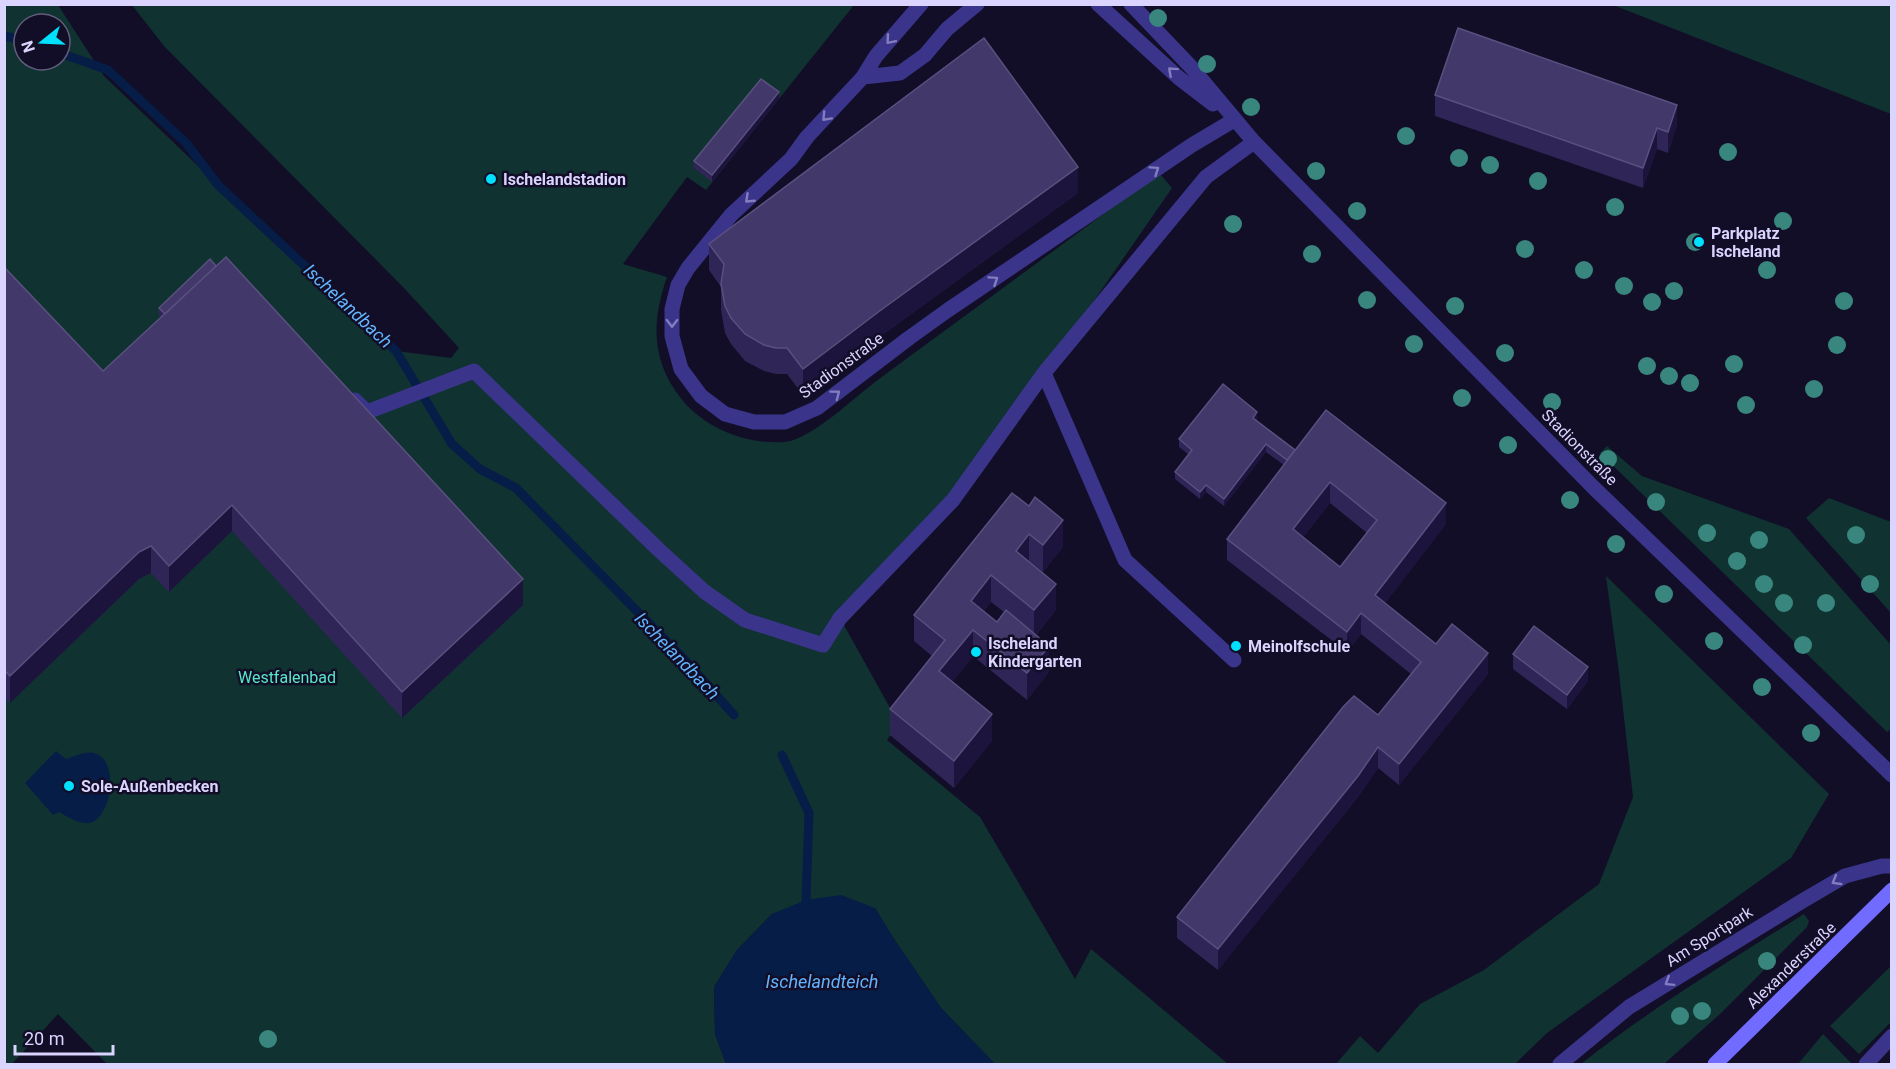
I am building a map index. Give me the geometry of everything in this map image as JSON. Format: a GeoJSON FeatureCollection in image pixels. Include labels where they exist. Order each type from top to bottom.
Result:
{"type":"FeatureCollection","features":[{"type":"Feature","properties":{"kind":"main road","name":"Alexanderstraße"},"geometry":{"type":"LineString","coordinates":[[1715,1065],[1892,890]]}},
{"type":"Feature","properties":{"kind":"street","name":"Stadionstraße"},"geometry":{"type":"LineString","coordinates":[[921,4],[876,56],[863,77],[807,137],[791,159],[731,215],[688,268],[678,285],[672,309],[672,336],[681,369],[701,396],[725,414],[754,422],[785,422],[817,408],[933,321],[1184,150],[1234,120]]}},
{"type":"Feature","properties":{"kind":"street"},"geometry":{"type":"LineString","coordinates":[[863,77],[900,73],[925,55],[947,29],[977,4]]}},
{"type":"Feature","properties":{"kind":"street","name":"Stadionstraße"},"geometry":{"type":"LineString","coordinates":[[1098,4],[1179,78],[1234,120]]}},
{"type":"Feature","properties":{"kind":"street","name":"Stadionstraße"},"geometry":{"type":"LineString","coordinates":[[1131,4],[1192,68],[1254,142],[1594,488],[1890,776]]}},
{"type":"Feature","properties":{"kind":"street"},"geometry":{"type":"LineString","coordinates":[[343,387],[367,412],[474,371],[705,592],[745,620],[823,645],[840,618],[953,500],[1044,373],[1206,177],[1254,142]]}},
{"type":"Feature","properties":{"kind":"street"},"geometry":{"type":"LineString","coordinates":[[1044,373],[1125,560],[1234,660]]}},
{"type":"Feature","properties":{"kind":"street","name":"Am Sportpark"},"geometry":{"type":"LineString","coordinates":[[1560,1065],[1629,1007],[1804,900],[1845,876],[1882,866],[1892,866]]}},
{"type":"Feature","properties":{"kind":"street"},"geometry":{"type":"LineString","coordinates":[[1866,1065],[1892,1036]]}},
{"type":"Feature","properties":{"kind":"green space","name":"Westfalenbad"},"geometry":{"type":"Polygon","coordinates":[[[5,5],[58,5],[63,12],[12,12],[12,72],[72,72],[72,27],[104,76],[396,351],[451,358],[459,348],[404,288],[164,46],[132,5],[854,5],[706,190],[687,177],[623,264],[667,277],[658,310],[657,342],[665,372],[683,401],[704,420],[716,427],[756,441],[785,442],[808,433],[834,416],[879,379],[1142,185],[1161,175],[1172,188],[953,500],[840,618],[899,724],[887,740],[980,817],[1075,979],[1091,949],[1228,1064],[995,1064],[941,1008],[875,908],[772,914],[737,950],[714,987],[715,1034],[726,1064],[107,1064],[58,1014],[12,1064],[5,1064],[5,5]]]}},
{"type":"Feature","properties":{"kind":"green space"},"geometry":{"type":"Polygon","coordinates":[[[1613,5],[1891,5],[1891,114],[1613,5]]]}},
{"type":"Feature","properties":{"kind":"green space"},"geometry":{"type":"Polygon","coordinates":[[[1607,446],[1642,476],[1789,529],[1891,645],[1891,729],[1887,732],[1600,453],[1607,446]]]}},
{"type":"Feature","properties":{"kind":"green space"},"geometry":{"type":"Polygon","coordinates":[[[1829,498],[1891,522],[1891,613],[1806,518],[1829,498]]]}},
{"type":"Feature","properties":{"kind":"green space"},"geometry":{"type":"Polygon","coordinates":[[[1606,576],[1829,794],[1791,858],[1547,1033],[1515,1064],[1336,1064],[1360,1036],[1378,1053],[1420,1004],[1484,970],[1599,884],[1633,797],[1606,576]]]}},
{"type":"Feature","properties":{"kind":"green space"},"geometry":{"type":"Polygon","coordinates":[[[1804,914],[1809,921],[1807,927],[1720,1014],[1664,1064],[1581,1064],[1662,1005],[1804,914]]]}},
{"type":"Feature","properties":{"kind":"green space"},"geometry":{"type":"Polygon","coordinates":[[[1891,966],[1891,1022],[1859,1054],[1830,1026],[1891,966]]]}},
{"type":"Feature","properties":{"kind":"green space"},"geometry":{"type":"Polygon","coordinates":[[[1823,1034],[1851,1063],[1850,1064],[1798,1064],[1823,1034]]]}},
{"type":"Feature","properties":{"kind":"water","name":"Sole-Außenbecken"},"geometry":{"type":"Polygon","coordinates":[[[56,751],[66,759],[83,753],[94,753],[102,758],[107,766],[110,777],[108,801],[97,819],[85,823],[73,820],[59,812],[53,815],[25,783],[56,751]]]}},
{"type":"Feature","properties":{"kind":"water","name":"Ischelandteich"},"geometry":{"type":"Polygon","coordinates":[[[841,895],[875,908],[941,1008],[995,1064],[726,1064],[715,1034],[714,987],[737,950],[772,914],[806,900],[841,895]]]}},
{"type":"Feature","properties":{"kind":"building"},"geometry":{"type":"Polygon","coordinates":[[[1458,28],[1677,105],[1668,132],[1657,128],[1643,168],[1435,95],[1458,28]]]}},
{"type":"Feature","properties":{"kind":"building"},"geometry":{"type":"Polygon","coordinates":[[[984,38],[1078,167],[803,369],[787,348],[764,345],[745,334],[731,318],[725,306],[721,284],[724,264],[709,244],[984,38]]]}},
{"type":"Feature","properties":{"kind":"building"},"geometry":{"type":"Polygon","coordinates":[[[761,79],[779,92],[712,175],[694,161],[761,79]]]}},
{"type":"Feature","properties":{"kind":"building"},"geometry":{"type":"Polygon","coordinates":[[[226,257],[523,579],[402,692],[232,505],[169,566],[151,546],[139,552],[10,676],[4,670],[4,267],[103,371],[226,257]]]}},
{"type":"Feature","properties":{"kind":"building"},"geometry":{"type":"Polygon","coordinates":[[[210,259],[216,266],[165,314],[159,308],[210,259]]]}},
{"type":"Feature","properties":{"kind":"building"},"geometry":{"type":"Polygon","coordinates":[[[1223,384],[1257,412],[1253,418],[1295,450],[1287,460],[1266,444],[1224,499],[1206,485],[1200,492],[1175,472],[1192,450],[1179,439],[1223,384]]]}},
{"type":"Feature","properties":{"kind":"building"},"geometry":{"type":"Polygon","coordinates":[[[1326,410],[1446,503],[1375,595],[1436,644],[1452,624],[1488,653],[1399,764],[1378,747],[1358,776],[1218,949],[1177,917],[1343,707],[1354,696],[1378,715],[1421,662],[1361,613],[1347,632],[1227,539],[1326,410]],[[1330,482],[1293,529],[1340,567],[1377,520],[1330,482]]]}},
{"type":"Feature","properties":{"kind":"building"},"geometry":{"type":"Polygon","coordinates":[[[1012,493],[1029,506],[1035,497],[1063,520],[1043,545],[1029,534],[1016,551],[1056,584],[1034,610],[991,575],[971,601],[997,622],[1006,610],[1049,646],[1027,673],[973,630],[939,671],[992,714],[954,761],[890,709],[945,640],[914,615],[1012,493]]]}},
{"type":"Feature","properties":{"kind":"building"},"geometry":{"type":"Polygon","coordinates":[[[1534,626],[1588,667],[1567,695],[1513,654],[1534,626]]]}},
{"type":"Feature","properties":{"kind":"waterway","name":"Ischelandbach"},"geometry":{"type":"LineString","coordinates":[[4,36],[12,38]]}},
{"type":"Feature","properties":{"kind":"waterway","name":"Ischelandbach"},"geometry":{"type":"LineString","coordinates":[[72,57],[108,70],[186,143],[218,185],[396,351],[452,444],[480,469],[516,488],[686,661],[734,715]]}},
{"type":"Feature","properties":{"kind":"waterway","name":"Ischelandbach"},"geometry":{"type":"LineString","coordinates":[[782,755],[809,813],[806,900]]}},
{"type":"Feature","properties":{"kind":"place","name":"Ischelandstadion"},"geometry":{"type":"Point","coordinates":[491,179]}},
{"type":"Feature","properties":{"kind":"place","name":"Parkplatz Ischeland"},"geometry":{"type":"Point","coordinates":[1699,242]}},
{"type":"Feature","properties":{"kind":"place","name":"Meinolfschule"},"geometry":{"type":"Point","coordinates":[1236,646]}},
{"type":"Feature","properties":{"kind":"place","name":"Ischeland Kindergarten"},"geometry":{"type":"Point","coordinates":[976,652]}},
{"type":"Feature","properties":{"kind":"place","name":"Sole-Außenbecken"},"geometry":{"type":"Point","coordinates":[69,786]}}]}
